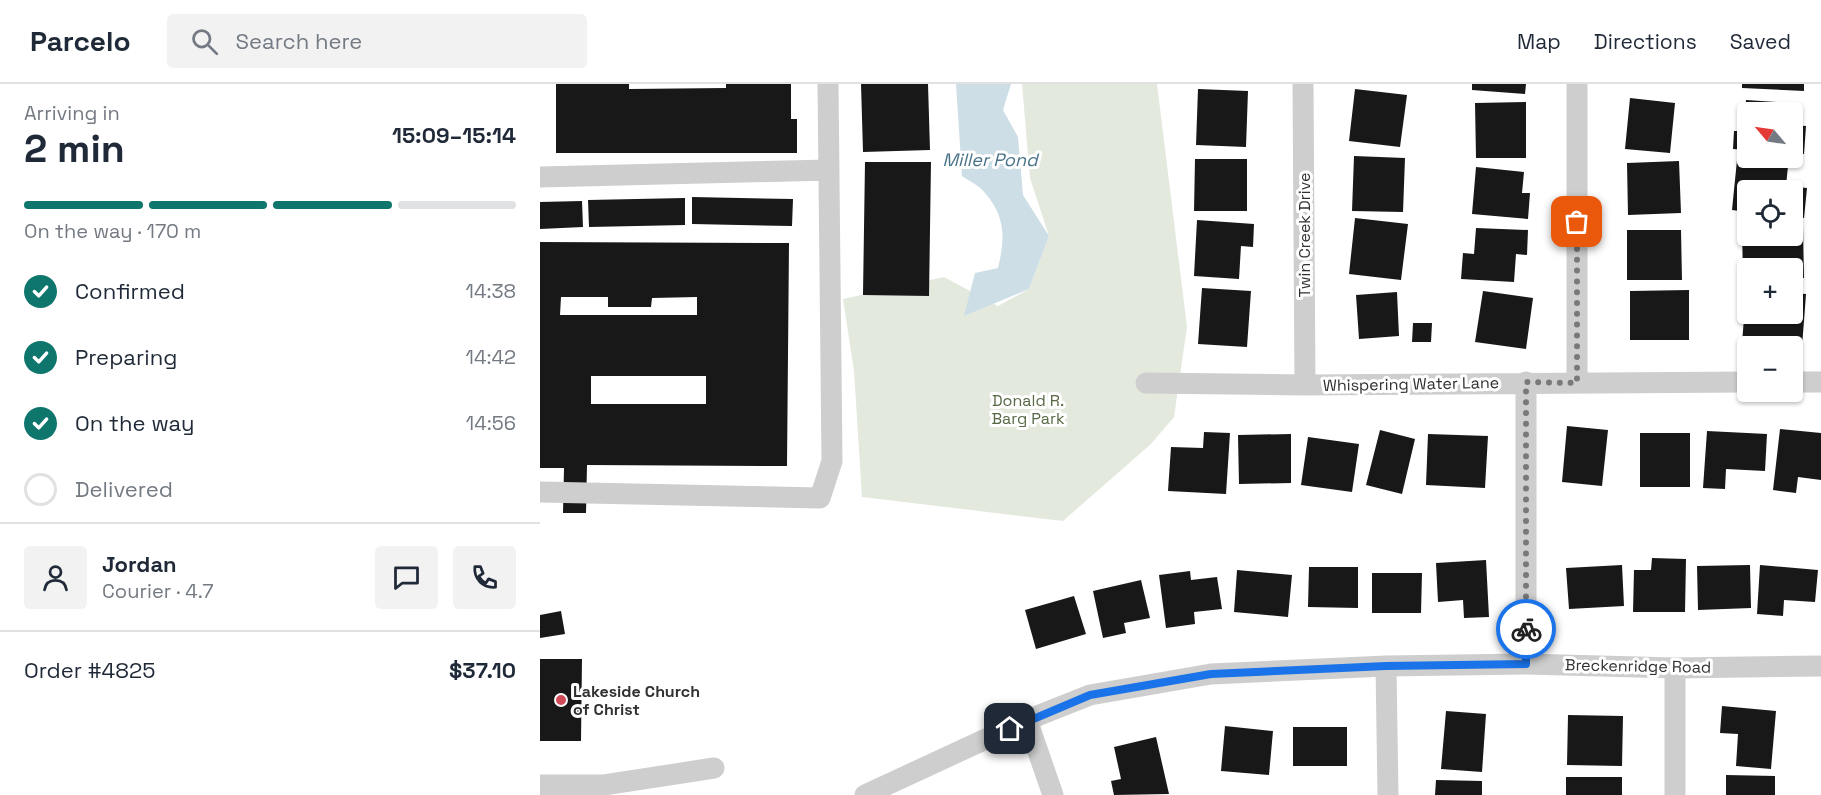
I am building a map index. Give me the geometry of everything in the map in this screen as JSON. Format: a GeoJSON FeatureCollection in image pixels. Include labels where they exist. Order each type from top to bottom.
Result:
{"type":"FeatureCollection","features":[{"type":"Feature","properties":{"kind":"street"},"geometry":{"type":"LineString","coordinates":[[540,492],[820,498],[832,461],[828,84]]}},
{"type":"Feature","properties":{"kind":"street","name":"Twin Creek Drive"},"geometry":{"type":"LineString","coordinates":[[1303,84],[1305,385]]}},
{"type":"Feature","properties":{"kind":"street"},"geometry":{"type":"LineString","coordinates":[[1577,84],[1577,383]]}},
{"type":"Feature","properties":{"kind":"street"},"geometry":{"type":"LineString","coordinates":[[540,177],[829,170]]}},
{"type":"Feature","properties":{"kind":"street"},"geometry":{"type":"LineString","coordinates":[[1526,382],[1526,664]]}},
{"type":"Feature","properties":{"kind":"street","name":"Whispering Water Lane"},"geometry":{"type":"LineString","coordinates":[[1146,383],[1305,385],[1737,382]]}},
{"type":"Feature","properties":{"kind":"street"},"geometry":{"type":"LineString","coordinates":[[1803,382],[1821,382]]}},
{"type":"Feature","properties":{"kind":"street","name":"Breckenridge Road"},"geometry":{"type":"LineString","coordinates":[[865,795],[1027,720],[1090,695],[1211,674],[1386,666],[1526,664],[1675,668],[1821,666]]}},
{"type":"Feature","properties":{"kind":"street"},"geometry":{"type":"LineString","coordinates":[[1386,666],[1388,795]]}},
{"type":"Feature","properties":{"kind":"street"},"geometry":{"type":"LineString","coordinates":[[1675,668],[1675,795]]}},
{"type":"Feature","properties":{"kind":"street"},"geometry":{"type":"LineString","coordinates":[[1027,720],[1053,795]]}},
{"type":"Feature","properties":{"kind":"street"},"geometry":{"type":"LineString","coordinates":[[540,785],[605,790],[714,768]]}},
{"type":"Feature","properties":{"kind":"green space","name":"Donald R. Barg Park"},"geometry":{"type":"Polygon","coordinates":[[[1022,84],[1157,84],[1187,327],[1174,417],[1151,444],[1063,521],[862,497],[854,371],[843,299],[944,277],[998,306],[1029,289],[1049,236],[1030,178],[1022,84]]]}},
{"type":"Feature","properties":{"kind":"water","name":"Miller Pond"},"geometry":{"type":"Polygon","coordinates":[[[956,84],[1011,84],[1003,110],[1018,137],[1023,195],[1049,236],[1029,289],[964,316],[975,273],[998,268],[1002,247],[1002,229],[992,202],[980,188],[962,176],[956,84]]]}},
{"type":"Feature","properties":{"kind":"building"},"geometry":{"type":"Polygon","coordinates":[[[556,84],[629,84],[629,89],[726,88],[726,84],[791,84],[791,119],[797,119],[797,153],[556,153],[556,84]]]}},
{"type":"Feature","properties":{"kind":"building"},"geometry":{"type":"Polygon","coordinates":[[[861,84],[928,84],[930,150],[863,152],[861,84]]]}},
{"type":"Feature","properties":{"kind":"building"},"geometry":{"type":"Polygon","coordinates":[[[1472,84],[1526,84],[1525,94],[1472,90],[1472,84]]]}},
{"type":"Feature","properties":{"kind":"building"},"geometry":{"type":"Polygon","coordinates":[[[1742,84],[1804,84],[1804,91],[1742,88],[1742,84]]]}},
{"type":"Feature","properties":{"kind":"building"},"geometry":{"type":"Polygon","coordinates":[[[1198,89],[1248,91],[1246,147],[1196,145],[1198,89]]]}},
{"type":"Feature","properties":{"kind":"building"},"geometry":{"type":"Polygon","coordinates":[[[1355,89],[1407,95],[1400,147],[1349,141],[1355,89]]]}},
{"type":"Feature","properties":{"kind":"building"},"geometry":{"type":"Polygon","coordinates":[[[1630,98],[1675,103],[1670,153],[1625,149],[1630,98]]]}},
{"type":"Feature","properties":{"kind":"building"},"geometry":{"type":"Polygon","coordinates":[[[1746,100],[1776,102],[1746,102],[1746,100]]]}},
{"type":"Feature","properties":{"kind":"building"},"geometry":{"type":"Polygon","coordinates":[[[1526,102],[1526,158],[1476,158],[1475,103],[1526,102]]]}},
{"type":"Feature","properties":{"kind":"building"},"geometry":{"type":"Polygon","coordinates":[[[1803,126],[1806,126],[1803,154],[1803,126]]]}},
{"type":"Feature","properties":{"kind":"building"},"geometry":{"type":"Polygon","coordinates":[[[1734,131],[1737,131],[1737,149],[1733,149],[1734,131]]]}},
{"type":"Feature","properties":{"kind":"building"},"geometry":{"type":"Polygon","coordinates":[[[1354,156],[1405,158],[1403,212],[1352,211],[1354,156]]]}},
{"type":"Feature","properties":{"kind":"building"},"geometry":{"type":"Polygon","coordinates":[[[1195,159],[1247,159],[1247,211],[1194,211],[1195,159]]]}},
{"type":"Feature","properties":{"kind":"building"},"geometry":{"type":"Polygon","coordinates":[[[1737,160],[1737,168],[1788,168],[1787,180],[1737,180],[1737,211],[1732,210],[1737,160]]]}},
{"type":"Feature","properties":{"kind":"building"},"geometry":{"type":"Polygon","coordinates":[[[1679,161],[1681,213],[1628,215],[1627,163],[1679,161]]]}},
{"type":"Feature","properties":{"kind":"building"},"geometry":{"type":"Polygon","coordinates":[[[865,162],[931,162],[929,296],[863,295],[865,162]]]}},
{"type":"Feature","properties":{"kind":"building"},"geometry":{"type":"Polygon","coordinates":[[[1476,167],[1524,172],[1522,193],[1530,193],[1528,219],[1472,214],[1476,167]]]}},
{"type":"Feature","properties":{"kind":"building"},"geometry":{"type":"Polygon","coordinates":[[[1803,188],[1807,188],[1803,218],[1803,188]]]}},
{"type":"Feature","properties":{"kind":"building"},"geometry":{"type":"Polygon","coordinates":[[[692,197],[793,199],[792,226],[692,224],[692,197]]]}},
{"type":"Feature","properties":{"kind":"building"},"geometry":{"type":"Polygon","coordinates":[[[685,198],[685,225],[589,227],[588,200],[685,198]]]}},
{"type":"Feature","properties":{"kind":"building"},"geometry":{"type":"Polygon","coordinates":[[[582,201],[583,227],[540,229],[540,202],[582,201]]]}},
{"type":"Feature","properties":{"kind":"building"},"geometry":{"type":"Polygon","coordinates":[[[1355,218],[1408,224],[1401,280],[1349,274],[1355,218]]]}},
{"type":"Feature","properties":{"kind":"building"},"geometry":{"type":"Polygon","coordinates":[[[1197,220],[1254,224],[1253,247],[1241,246],[1239,279],[1194,276],[1197,220]]]}},
{"type":"Feature","properties":{"kind":"building"},"geometry":{"type":"Polygon","coordinates":[[[1803,226],[1804,278],[1803,258],[1743,258],[1742,246],[1803,246],[1803,226]]]}},
{"type":"Feature","properties":{"kind":"building"},"geometry":{"type":"Polygon","coordinates":[[[1476,228],[1528,230],[1527,255],[1516,254],[1514,282],[1461,279],[1463,253],[1474,254],[1476,228]]]}},
{"type":"Feature","properties":{"kind":"building"},"geometry":{"type":"Polygon","coordinates":[[[1627,230],[1681,230],[1682,280],[1627,280],[1627,230]]]}},
{"type":"Feature","properties":{"kind":"building"},"geometry":{"type":"Polygon","coordinates":[[[540,242],[789,243],[787,466],[587,465],[586,513],[563,513],[564,468],[540,468],[540,242]],[[561,297],[560,315],[697,315],[697,297],[652,298],[651,307],[608,307],[608,297],[561,297]],[[591,376],[591,404],[706,404],[706,376],[591,376]]]}},
{"type":"Feature","properties":{"kind":"building"},"geometry":{"type":"Polygon","coordinates":[[[1202,288],[1251,291],[1247,347],[1198,344],[1202,288]]]}},
{"type":"Feature","properties":{"kind":"building"},"geometry":{"type":"Polygon","coordinates":[[[1689,290],[1689,340],[1630,340],[1630,291],[1689,290]]]}},
{"type":"Feature","properties":{"kind":"building"},"geometry":{"type":"Polygon","coordinates":[[[1483,291],[1533,298],[1526,349],[1475,342],[1483,291]]]}},
{"type":"Feature","properties":{"kind":"building"},"geometry":{"type":"Polygon","coordinates":[[[1397,292],[1399,336],[1359,339],[1356,295],[1397,292]]]}},
{"type":"Feature","properties":{"kind":"building"},"geometry":{"type":"Polygon","coordinates":[[[1803,294],[1806,294],[1803,336],[1743,336],[1744,324],[1803,324],[1803,294]]]}},
{"type":"Feature","properties":{"kind":"building"},"geometry":{"type":"Polygon","coordinates":[[[1413,323],[1432,323],[1431,342],[1412,342],[1413,323]]]}},
{"type":"Feature","properties":{"kind":"building"},"geometry":{"type":"Polygon","coordinates":[[[1567,426],[1608,430],[1602,486],[1562,482],[1567,426]]]}},
{"type":"Feature","properties":{"kind":"building"},"geometry":{"type":"Polygon","coordinates":[[[1780,429],[1821,433],[1821,480],[1798,477],[1796,493],[1773,490],[1780,429]]]}},
{"type":"Feature","properties":{"kind":"building"},"geometry":{"type":"Polygon","coordinates":[[[1380,430],[1415,439],[1402,494],[1366,485],[1380,430]]]}},
{"type":"Feature","properties":{"kind":"building"},"geometry":{"type":"Polygon","coordinates":[[[1707,431],[1767,434],[1765,471],[1726,469],[1725,489],[1703,488],[1707,431]]]}},
{"type":"Feature","properties":{"kind":"building"},"geometry":{"type":"Polygon","coordinates":[[[1204,432],[1230,433],[1226,494],[1168,491],[1171,447],[1203,448],[1204,432]]]}},
{"type":"Feature","properties":{"kind":"building"},"geometry":{"type":"Polygon","coordinates":[[[1640,433],[1690,433],[1690,487],[1640,487],[1640,433]]]}},
{"type":"Feature","properties":{"kind":"building"},"geometry":{"type":"Polygon","coordinates":[[[1291,434],[1291,483],[1239,484],[1238,435],[1291,434]]]}},
{"type":"Feature","properties":{"kind":"building"},"geometry":{"type":"Polygon","coordinates":[[[1428,434],[1488,436],[1485,488],[1426,485],[1428,434]]]}},
{"type":"Feature","properties":{"kind":"building"},"geometry":{"type":"Polygon","coordinates":[[[1308,437],[1359,444],[1352,492],[1301,485],[1308,437]]]}},
{"type":"Feature","properties":{"kind":"building"},"geometry":{"type":"Polygon","coordinates":[[[1652,558],[1686,559],[1685,612],[1633,612],[1634,570],[1651,570],[1652,558]]]}},
{"type":"Feature","properties":{"kind":"building"},"geometry":{"type":"Polygon","coordinates":[[[1486,560],[1489,617],[1464,618],[1463,600],[1438,602],[1436,563],[1486,560]]]}},
{"type":"Feature","properties":{"kind":"building"},"geometry":{"type":"Polygon","coordinates":[[[1622,565],[1624,606],[1569,609],[1566,568],[1622,565]]]}},
{"type":"Feature","properties":{"kind":"building"},"geometry":{"type":"Polygon","coordinates":[[[1750,565],[1751,608],[1698,610],[1697,566],[1750,565]]]}},
{"type":"Feature","properties":{"kind":"building"},"geometry":{"type":"Polygon","coordinates":[[[1760,565],[1818,570],[1815,602],[1784,600],[1783,616],[1757,614],[1760,565]]]}},
{"type":"Feature","properties":{"kind":"building"},"geometry":{"type":"Polygon","coordinates":[[[1309,567],[1358,567],[1358,608],[1308,607],[1309,567]]]}},
{"type":"Feature","properties":{"kind":"building"},"geometry":{"type":"Polygon","coordinates":[[[1237,570],[1292,575],[1288,617],[1234,612],[1237,570]]]}},
{"type":"Feature","properties":{"kind":"building"},"geometry":{"type":"Polygon","coordinates":[[[1190,571],[1191,580],[1217,577],[1222,609],[1194,612],[1195,624],[1166,628],[1159,575],[1190,571]]]}},
{"type":"Feature","properties":{"kind":"building"},"geometry":{"type":"Polygon","coordinates":[[[1372,573],[1422,573],[1421,613],[1372,613],[1372,573]]]}},
{"type":"Feature","properties":{"kind":"building"},"geometry":{"type":"Polygon","coordinates":[[[1141,580],[1150,618],[1124,623],[1126,633],[1103,638],[1093,591],[1141,580]]]}},
{"type":"Feature","properties":{"kind":"building"},"geometry":{"type":"Polygon","coordinates":[[[1074,596],[1086,634],[1036,649],[1025,610],[1074,596]]]}},
{"type":"Feature","properties":{"kind":"building"},"geometry":{"type":"Polygon","coordinates":[[[561,611],[565,634],[540,638],[540,615],[561,611]]]}},
{"type":"Feature","properties":{"kind":"building","name":"Lakeside Church of Christ"},"geometry":{"type":"Polygon","coordinates":[[[540,659],[582,659],[581,741],[540,741],[540,659]]]}},
{"type":"Feature","properties":{"kind":"building"},"geometry":{"type":"Polygon","coordinates":[[[1722,706],[1776,711],[1771,769],[1736,766],[1738,734],[1720,733],[1722,706]]]}},
{"type":"Feature","properties":{"kind":"building"},"geometry":{"type":"Polygon","coordinates":[[[1446,711],[1486,714],[1482,772],[1441,769],[1446,711]]]}},
{"type":"Feature","properties":{"kind":"building"},"geometry":{"type":"Polygon","coordinates":[[[1568,715],[1623,716],[1622,766],[1567,765],[1568,715]]]}},
{"type":"Feature","properties":{"kind":"building"},"geometry":{"type":"Polygon","coordinates":[[[1225,726],[1273,731],[1269,775],[1221,771],[1225,726]]]}},
{"type":"Feature","properties":{"kind":"building"},"geometry":{"type":"Polygon","coordinates":[[[1293,727],[1347,727],[1347,766],[1293,766],[1293,727]]]}},
{"type":"Feature","properties":{"kind":"building"},"geometry":{"type":"Polygon","coordinates":[[[1156,737],[1169,794],[1114,795],[1111,781],[1121,779],[1114,747],[1156,737]]]}},
{"type":"Feature","properties":{"kind":"building"},"geometry":{"type":"Polygon","coordinates":[[[1726,775],[1775,776],[1775,795],[1726,795],[1726,775]]]}},
{"type":"Feature","properties":{"kind":"building"},"geometry":{"type":"Polygon","coordinates":[[[1566,777],[1622,777],[1622,795],[1566,795],[1566,777]]]}},
{"type":"Feature","properties":{"kind":"building"},"geometry":{"type":"Polygon","coordinates":[[[1436,780],[1482,781],[1482,795],[1435,795],[1436,780]]]}},
{"type":"Feature","properties":{"kind":"way so far"},"geometry":{"type":"LineString","coordinates":[[1526,629],[1526,382],[1577,383],[1577,222]]}},
{"type":"Feature","properties":{"kind":"place","name":"Lakeside Church of Christ"},"geometry":{"type":"Point","coordinates":[561,700]}},
{"type":"Feature","properties":{"kind":"route"},"geometry":{"type":"LineString","coordinates":[[1010,729],[1090,695],[1211,674],[1386,666],[1526,664],[1526,629]]}}]}
